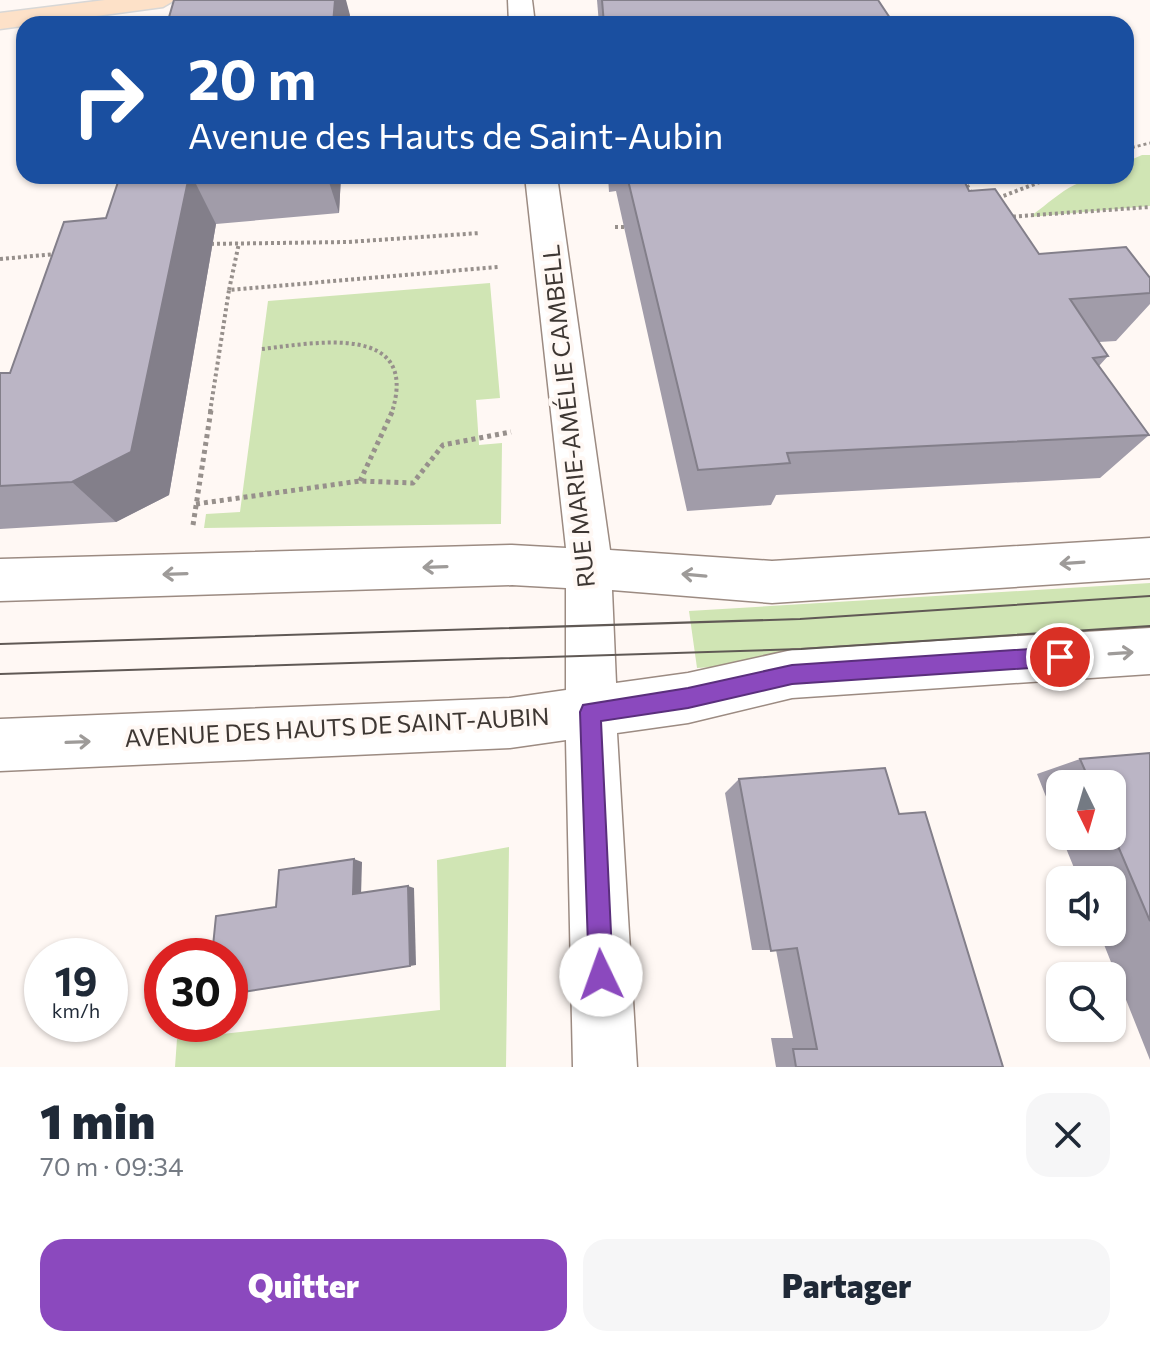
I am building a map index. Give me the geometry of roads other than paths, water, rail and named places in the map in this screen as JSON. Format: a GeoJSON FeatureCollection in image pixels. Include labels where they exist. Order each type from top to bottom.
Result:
{"type":"FeatureCollection","features":[{"type":"Feature","properties":{"kind":"main road"},"geometry":{"type":"LineString","coordinates":[[39,16],[163,0]]}},
{"type":"Feature","properties":{"kind":"street","name":"RUE MARIE-AMÉLIE CAMBELL"},"geometry":{"type":"LineString","coordinates":[[542,184],[589,571],[590,712],[605,1067]]}},
{"type":"Feature","properties":{"kind":"street"},"geometry":{"type":"LineString","coordinates":[[0,580],[512,565],[675,573],[772,582],[1150,558]]}},
{"type":"Feature","properties":{"kind":"street","name":"AVENUE DES HAUTS DE SAINT-AUBIN"},"geometry":{"type":"LineString","coordinates":[[0,745],[510,723],[688,698],[792,674],[1150,651]]}},
{"type":"Feature","properties":{"kind":"tram line"},"geometry":{"type":"LineString","coordinates":[[0,644],[800,619],[1150,596]]}},
{"type":"Feature","properties":{"kind":"tram line"},"geometry":{"type":"LineString","coordinates":[[0,674],[801,649],[1150,626]]}}]}
